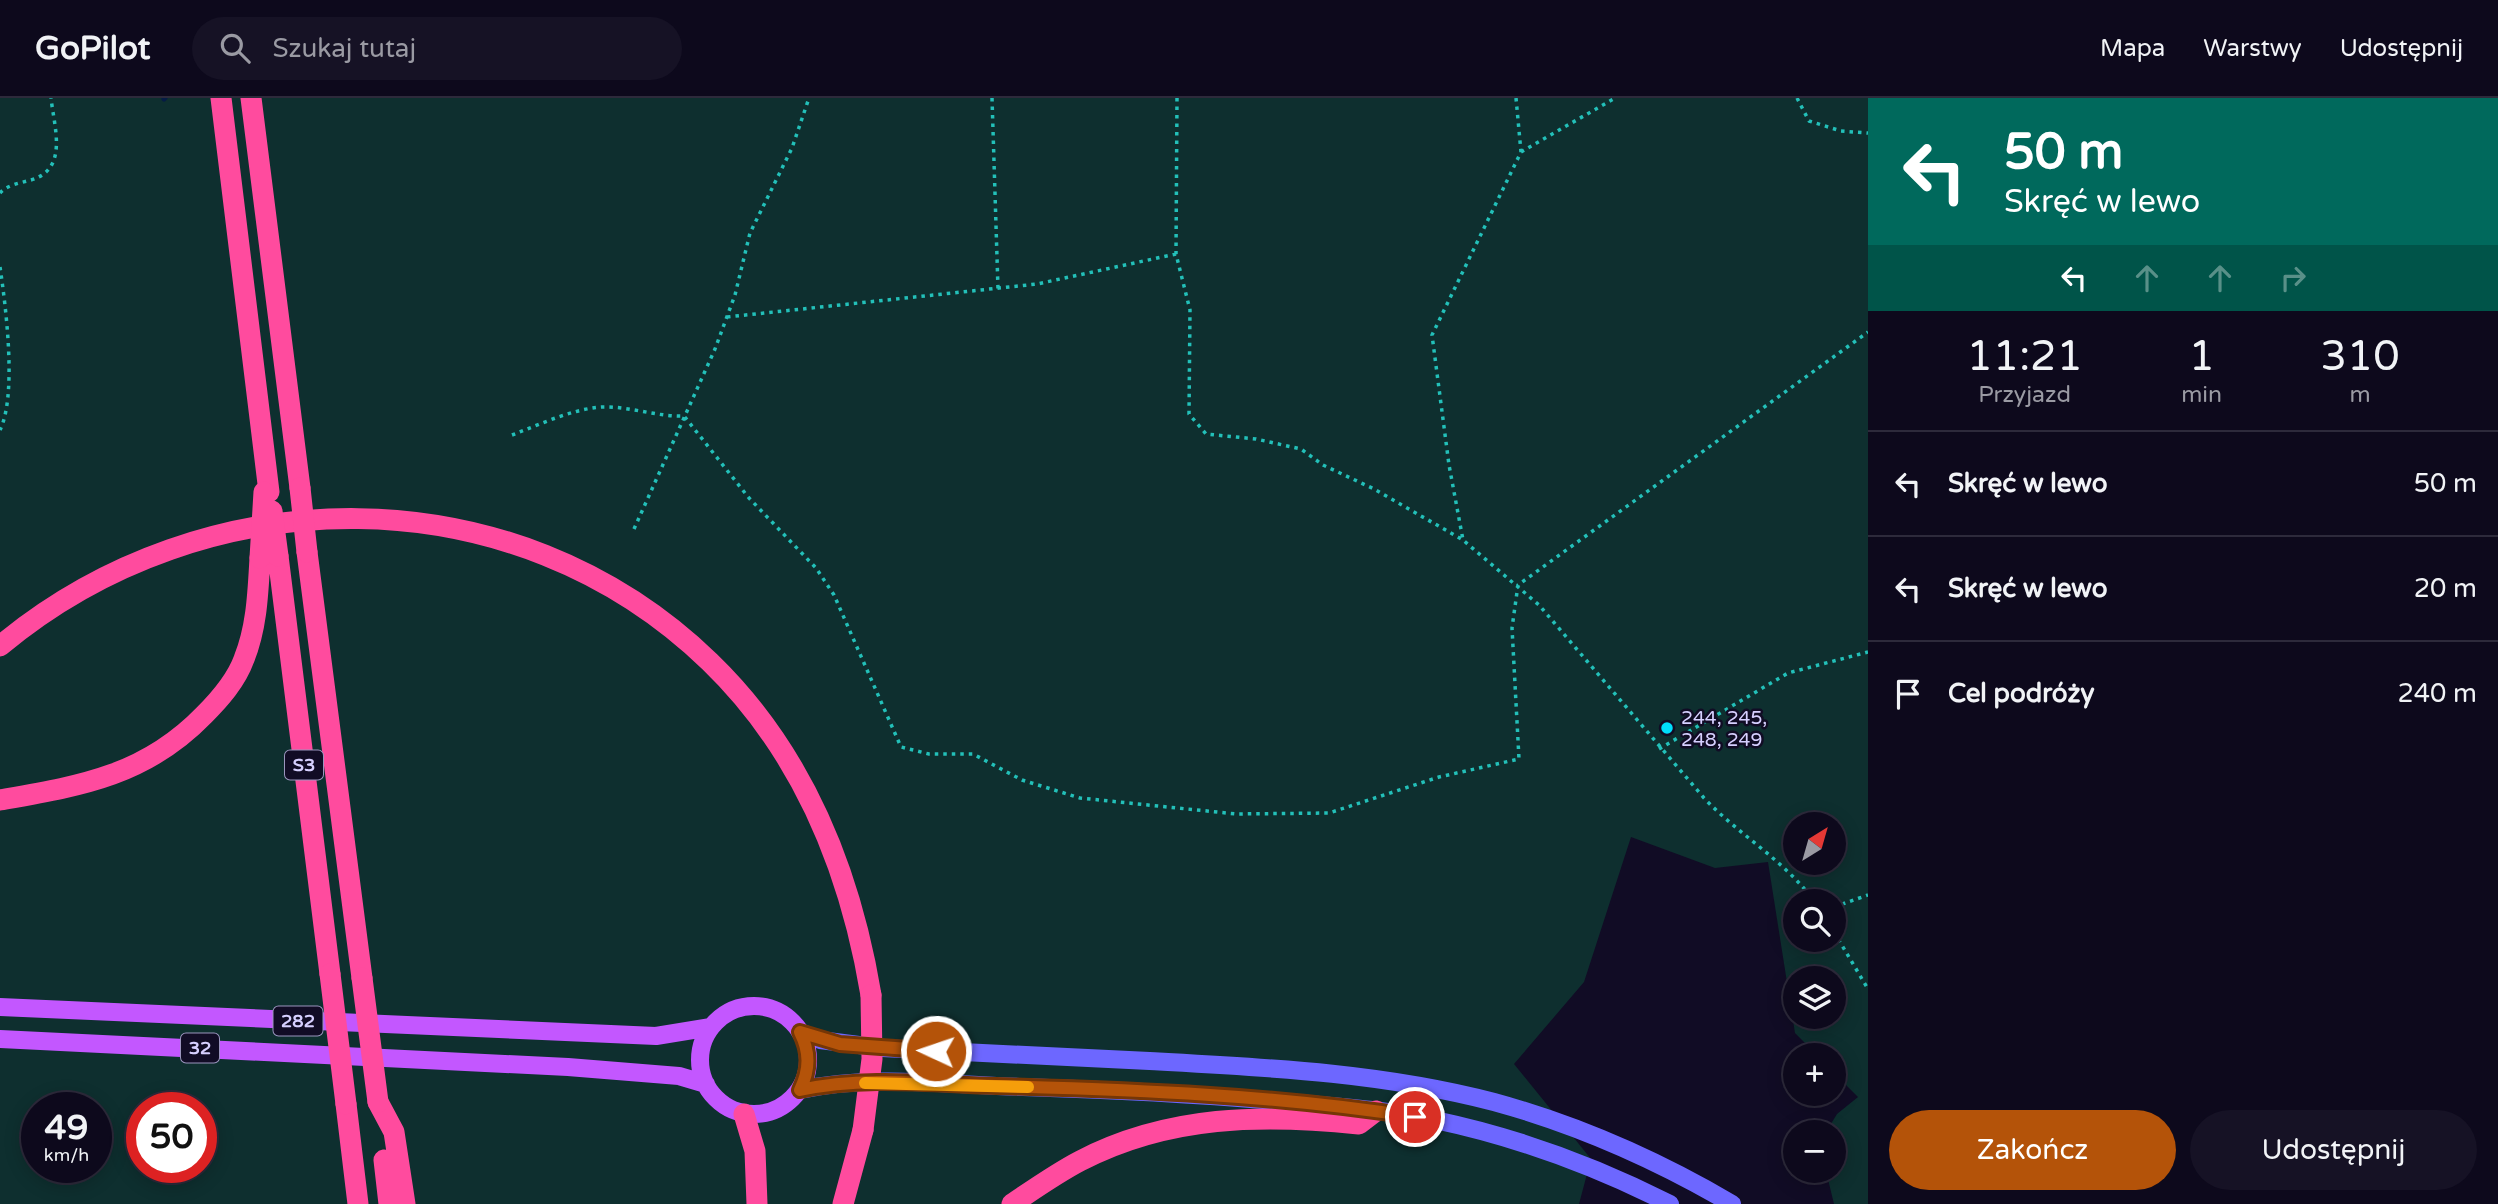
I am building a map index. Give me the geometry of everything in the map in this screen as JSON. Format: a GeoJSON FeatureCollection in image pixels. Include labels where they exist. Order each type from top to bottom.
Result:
{"type":"FeatureCollection","features":[{"type":"Feature","properties":{"kind":"highway","name":"S3"},"geometry":{"type":"LineString","coordinates":[[221,98],[267,487],[269,557],[330,974],[358,1204]]}},
{"type":"Feature","properties":{"kind":"highway","name":"S3"},"geometry":{"type":"LineString","coordinates":[[251,98],[389,1204]]}},
{"type":"Feature","properties":{"kind":"highway"},"geometry":{"type":"LineString","coordinates":[[0,646],[71,597],[128,566],[186,543],[232,530],[331,518],[371,519],[455,528],[511,541],[550,556],[606,585],[681,635],[735,689],[777,744],[807,792],[833,846],[855,915],[871,995],[872,1059],[863,1130],[843,1204]]}},
{"type":"Feature","properties":{"kind":"highway"},"geometry":{"type":"LineString","coordinates":[[0,800],[81,785],[122,771],[154,757],[200,719],[226,690],[244,660],[269,557]]}},
{"type":"Feature","properties":{"kind":"highway"},"geometry":{"type":"LineString","coordinates":[[378,1102],[394,1132],[405,1204]]}},
{"type":"Feature","properties":{"kind":"highway"},"geometry":{"type":"LineString","coordinates":[[1012,1204],[1081,1160],[1153,1133],[1232,1118],[1273,1117],[1359,1124],[1376,1111]]}},
{"type":"Feature","properties":{"kind":"highway"},"geometry":{"type":"LineString","coordinates":[[744,1114],[755,1152],[757,1204]]}},
{"type":"Feature","properties":{"kind":"main road"},"geometry":{"type":"LineString","coordinates":[[800,1032],[808,1055],[806,1079],[790,1102],[776,1110],[744,1114],[729,1108],[706,1084],[702,1073],[701,1049],[711,1027],[731,1011],[757,1006],[782,1014],[800,1032],[820,1040],[882,1048],[1264,1067],[1381,1079],[1443,1090],[1549,1119],[1600,1138],[1645,1157],[1732,1204]]}},
{"type":"Feature","properties":{"kind":"main road","name":"282"},"geometry":{"type":"LineString","coordinates":[[0,1007],[656,1036],[711,1027]]}},
{"type":"Feature","properties":{"kind":"main road","name":"32"},"geometry":{"type":"LineString","coordinates":[[0,1039],[568,1067],[679,1076],[706,1084]]}},
{"type":"Feature","properties":{"kind":"main road"},"geometry":{"type":"LineString","coordinates":[[800,1090],[845,1083],[1066,1088],[1237,1097],[1376,1111],[1435,1120],[1533,1147],[1633,1185],[1670,1204]]}},
{"type":"Feature","properties":{"kind":"path"},"geometry":{"type":"LineString","coordinates":[[0,193],[4,188],[37,178],[54,162],[58,150],[51,98]]}},
{"type":"Feature","properties":{"kind":"path"},"geometry":{"type":"LineString","coordinates":[[634,530],[727,317],[750,233],[792,148],[809,98]]}},
{"type":"Feature","properties":{"kind":"path"},"geometry":{"type":"LineString","coordinates":[[992,98],[999,289]]}},
{"type":"Feature","properties":{"kind":"path"},"geometry":{"type":"LineString","coordinates":[[1177,98],[1176,254],[1190,310],[1189,414],[1206,434],[1256,439],[1301,449],[1324,465],[1374,489],[1463,540],[1539,605],[1659,749],[1730,826],[1799,880],[1805,889]]}},
{"type":"Feature","properties":{"kind":"path"},"geometry":{"type":"LineString","coordinates":[[1463,540],[1449,465],[1432,334],[1521,152],[1516,98]]}},
{"type":"Feature","properties":{"kind":"path"},"geometry":{"type":"LineString","coordinates":[[1521,152],[1615,98]]}},
{"type":"Feature","properties":{"kind":"path"},"geometry":{"type":"LineString","coordinates":[[1797,98],[1809,121],[1841,131],[1868,133]]}},
{"type":"Feature","properties":{"kind":"path"},"geometry":{"type":"LineString","coordinates":[[727,317],[1037,284],[1176,254]]}},
{"type":"Feature","properties":{"kind":"path"},"geometry":{"type":"LineString","coordinates":[[0,267],[9,385],[7,415],[0,430]]}},
{"type":"Feature","properties":{"kind":"path"},"geometry":{"type":"LineString","coordinates":[[684,416],[749,498],[816,568],[834,595],[901,747],[929,754],[973,754],[1022,780],[1080,798],[1236,814],[1329,813],[1439,777],[1519,759],[1512,628],[1518,585],[1868,332]]}},
{"type":"Feature","properties":{"kind":"path"},"geometry":{"type":"LineString","coordinates":[[512,435],[571,414],[604,407],[661,417],[684,416]]}},
{"type":"Feature","properties":{"kind":"path"},"geometry":{"type":"LineString","coordinates":[[1659,749],[1788,673],[1868,652]]}},
{"type":"Feature","properties":{"kind":"path"},"geometry":{"type":"LineString","coordinates":[[1846,903],[1868,895]]}},
{"type":"Feature","properties":{"kind":"path"},"geometry":{"type":"LineString","coordinates":[[1846,952],[1868,989]]}},
{"type":"Feature","properties":{"kind":"green space"},"geometry":{"type":"Polygon","coordinates":[[[0,98],[1868,98],[1868,1204],[1834,1204],[1829,1183],[1846,1183],[1846,1120],[1833,1120],[1858,1097],[1846,1085],[1846,1043],[1805,1043],[1794,1029],[1846,1029],[1846,966],[1784,966],[1768,862],[1715,868],[1631,837],[1584,982],[1514,1064],[1591,1159],[1579,1204],[0,1204],[0,98]]]}},
{"type":"Feature","properties":{"kind":"slow traffic"},"geometry":{"type":"LineString","coordinates":[[865,1083],[1028,1087]]}},
{"type":"Feature","properties":{"kind":"place","name":"244, 245, 248, 249"},"geometry":{"type":"Point","coordinates":[1667,728]}},
{"type":"Feature","properties":{"kind":"route"},"geometry":{"type":"LineString","coordinates":[[936,1051],[840,1044],[800,1032],[808,1055],[806,1079],[800,1090],[845,1083],[1079,1089],[1237,1097],[1415,1117]]}}]}
